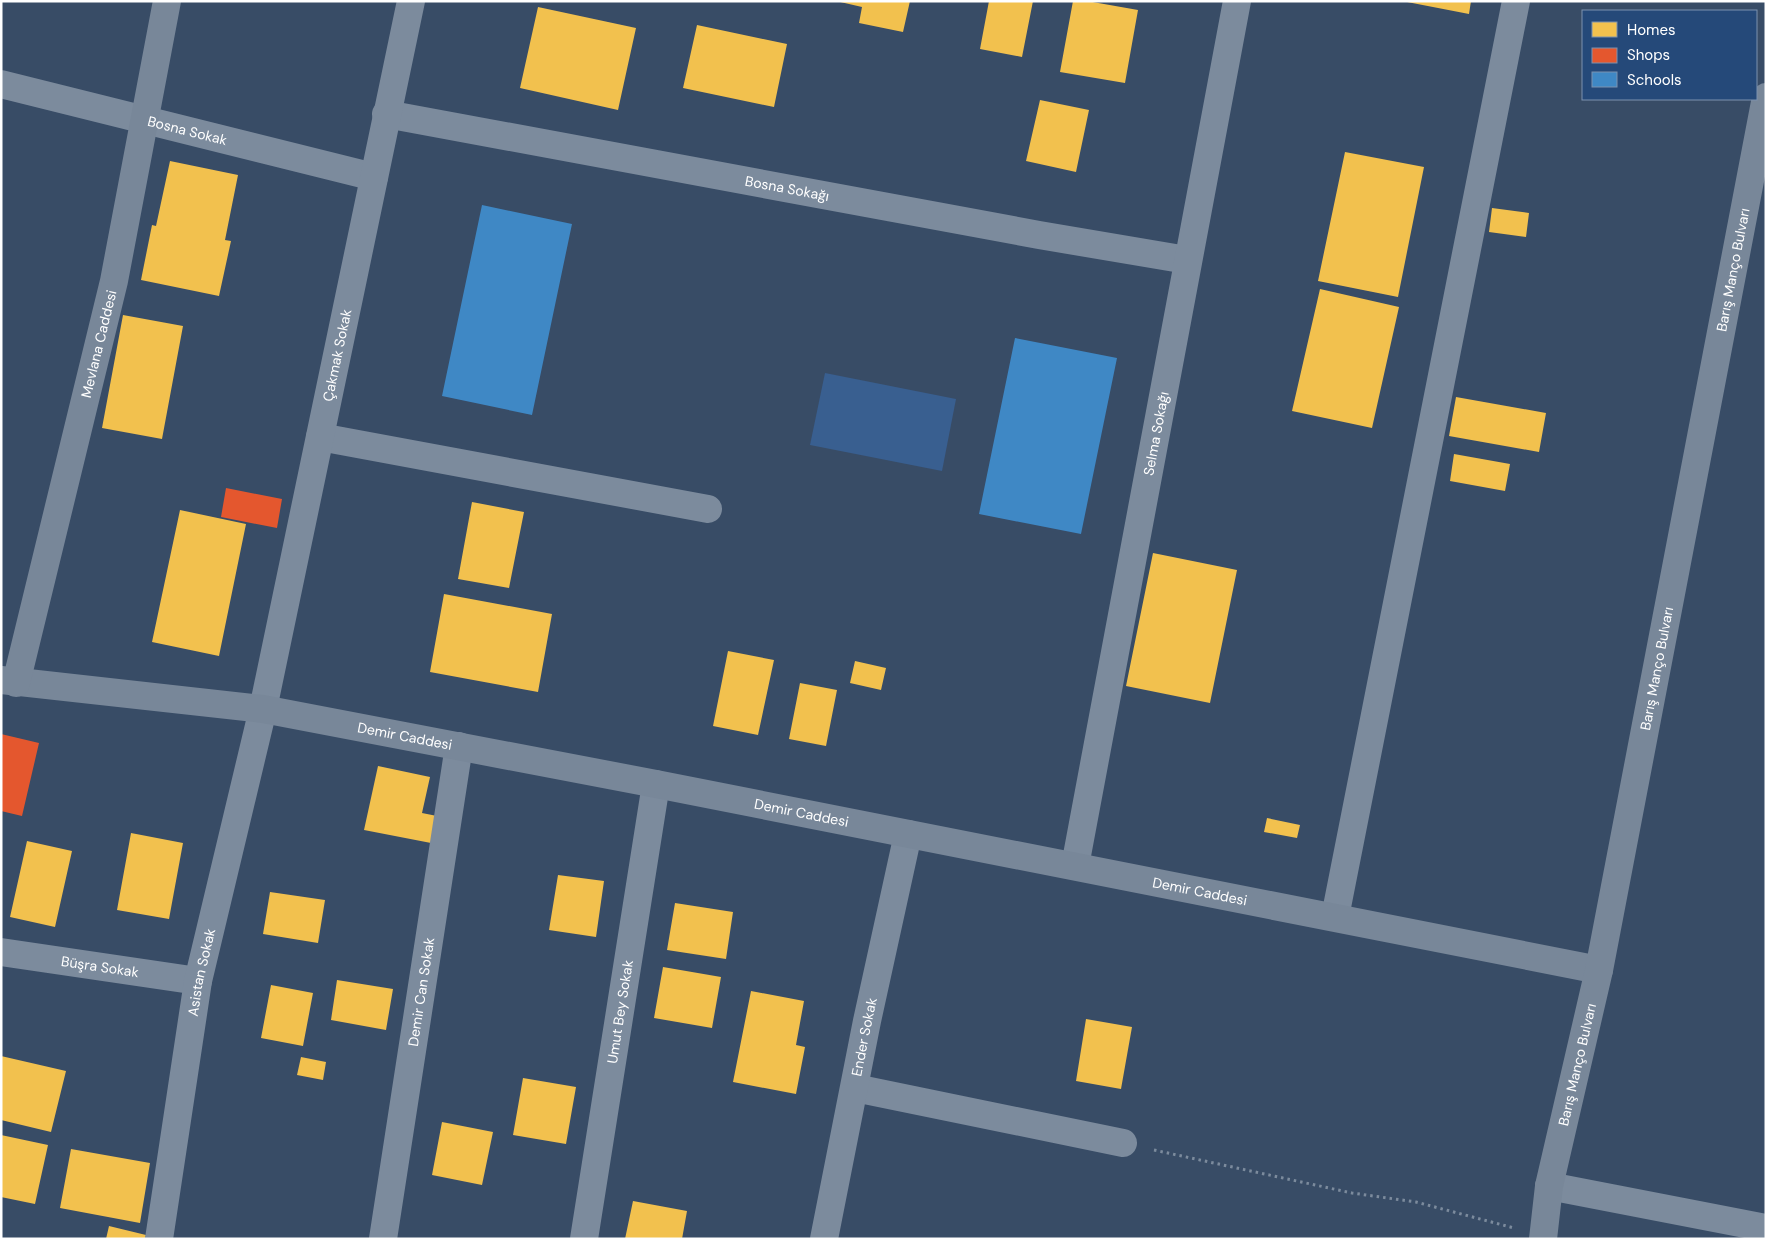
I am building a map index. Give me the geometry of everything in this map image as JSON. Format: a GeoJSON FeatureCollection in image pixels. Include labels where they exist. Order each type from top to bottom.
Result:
{"type":"FeatureCollection","features":[{"type":"Feature","properties":{"kind":"street","name":"Mevlana Caddesi"},"geometry":{"type":"LineString","coordinates":[[9,682],[114,281],[167,1]]}},
{"type":"Feature","properties":{"kind":"street","name":"Çakmak Sokak"},"geometry":{"type":"LineString","coordinates":[[263,709],[411,1]]}},
{"type":"Feature","properties":{"kind":"street","name":"Selma Sokağı"},"geometry":{"type":"LineString","coordinates":[[1075,866],[1237,1]]}},
{"type":"Feature","properties":{"kind":"street"},"geometry":{"type":"LineString","coordinates":[[1335,917],[1516,1]]}},
{"type":"Feature","properties":{"kind":"street","name":"Bosna Sokak"},"geometry":{"type":"LineString","coordinates":[[1,84],[374,177]]}},
{"type":"Feature","properties":{"kind":"street","name":"Barış Manço Bulvarı"},"geometry":{"type":"LineString","coordinates":[[1543,1238],[1549,1186],[1599,970],[1766,97]]}},
{"type":"Feature","properties":{"kind":"street","name":"Bosna Sokağı"},"geometry":{"type":"LineString","coordinates":[[386,114],[1029,233],[1187,260]]}},
{"type":"Feature","properties":{"kind":"street"},"geometry":{"type":"LineString","coordinates":[[320,438],[708,509]]}},
{"type":"Feature","properties":{"kind":"street","name":"Demir Caddesi"},"geometry":{"type":"LineString","coordinates":[[9,682],[263,709],[656,784],[1599,970]]}},
{"type":"Feature","properties":{"kind":"street","name":"Asistan Sokak"},"geometry":{"type":"LineString","coordinates":[[159,1239],[198,981],[263,709]]}},
{"type":"Feature","properties":{"kind":"street","name":"Demir Can Sokak"},"geometry":{"type":"LineString","coordinates":[[384,1239],[459,746]]}},
{"type":"Feature","properties":{"kind":"street","name":"Umut Bey Sokak"},"geometry":{"type":"LineString","coordinates":[[584,1239],[656,784]]}},
{"type":"Feature","properties":{"kind":"street","name":"Ender Sokak"},"geometry":{"type":"LineString","coordinates":[[824,1239],[867,1021],[908,834]]}},
{"type":"Feature","properties":{"kind":"street","name":"Büşra Sokak"},"geometry":{"type":"LineString","coordinates":[[1,952],[198,981]]}},
{"type":"Feature","properties":{"kind":"street"},"geometry":{"type":"LineString","coordinates":[[855,1088],[1123,1144]]}},
{"type":"Feature","properties":{"kind":"street"},"geometry":{"type":"LineString","coordinates":[[1549,1186],[1766,1228]]}},
{"type":"Feature","properties":{"kind":"path"},"geometry":{"type":"LineString","coordinates":[[1123,1144],[1352,1193],[1416,1202],[1543,1238]]}},
{"type":"Feature","properties":{"kind":"shaded area"},"geometry":{"type":"Polygon","coordinates":[[[825,373],[956,399],[942,471],[810,445],[825,373]]]}},
{"type":"Feature","properties":{"kind":"building: Homes"},"geometry":{"type":"Polygon","coordinates":[[[836,1],[910,1],[903,32],[859,23],[862,7],[836,1]]]}},
{"type":"Feature","properties":{"kind":"building: Homes"},"geometry":{"type":"Polygon","coordinates":[[[989,1],[1033,1],[1022,57],[980,49],[989,1]]]}},
{"type":"Feature","properties":{"kind":"building: Homes"},"geometry":{"type":"Polygon","coordinates":[[[1073,1],[1087,1],[1138,10],[1125,83],[1060,72],[1073,1]]]}},
{"type":"Feature","properties":{"kind":"building: Homes"},"geometry":{"type":"Polygon","coordinates":[[[1402,1],[1471,1],[1469,14],[1402,1]]]}},
{"type":"Feature","properties":{"kind":"building: Homes"},"geometry":{"type":"Polygon","coordinates":[[[538,7],[636,28],[618,110],[520,88],[538,7]]]}},
{"type":"Feature","properties":{"kind":"building: Homes"},"geometry":{"type":"Polygon","coordinates":[[[697,25],[787,44],[774,107],[683,88],[697,25]]]}},
{"type":"Feature","properties":{"kind":"building: Homes"},"geometry":{"type":"Polygon","coordinates":[[[1040,100],[1089,110],[1076,172],[1026,161],[1040,100]]]}},
{"type":"Feature","properties":{"kind":"building: Homes"},"geometry":{"type":"Polygon","coordinates":[[[1345,152],[1424,167],[1398,297],[1318,281],[1345,152]]]}},
{"type":"Feature","properties":{"kind":"building: Homes"},"geometry":{"type":"Polygon","coordinates":[[[170,161],[238,175],[225,240],[231,241],[219,296],[141,280],[152,225],[156,226],[170,161]]]}},
{"type":"Feature","properties":{"kind":"building: Homes"},"geometry":{"type":"Polygon","coordinates":[[[1492,208],[1529,213],[1526,237],[1489,232],[1492,208]]]}},
{"type":"Feature","properties":{"kind":"building: Homes"},"geometry":{"type":"Polygon","coordinates":[[[1320,289],[1399,307],[1372,428],[1292,411],[1320,289]]]}},
{"type":"Feature","properties":{"kind":"building: Homes"},"geometry":{"type":"Polygon","coordinates":[[[123,315],[183,326],[162,439],[102,428],[123,315]]]}},
{"type":"Feature","properties":{"kind":"building: Homes"},"geometry":{"type":"Polygon","coordinates":[[[1456,397],[1546,413],[1539,452],[1449,436],[1456,397]]]}},
{"type":"Feature","properties":{"kind":"building: Homes"},"geometry":{"type":"Polygon","coordinates":[[[1454,454],[1510,464],[1505,491],[1450,481],[1454,454]]]}},
{"type":"Feature","properties":{"kind":"building: Homes"},"geometry":{"type":"Polygon","coordinates":[[[472,502],[524,512],[509,588],[458,579],[472,502]]]}},
{"type":"Feature","properties":{"kind":"building: Homes"},"geometry":{"type":"Polygon","coordinates":[[[180,510],[246,524],[219,656],[152,642],[180,510]]]}},
{"type":"Feature","properties":{"kind":"building: Homes"},"geometry":{"type":"Polygon","coordinates":[[[1153,553],[1237,570],[1210,703],[1126,686],[1153,553]]]}},
{"type":"Feature","properties":{"kind":"building: Homes"},"geometry":{"type":"Polygon","coordinates":[[[444,594],[552,614],[538,692],[430,672],[444,594]]]}},
{"type":"Feature","properties":{"kind":"building: Homes"},"geometry":{"type":"Polygon","coordinates":[[[728,651],[774,660],[758,735],[713,726],[728,651]]]}},
{"type":"Feature","properties":{"kind":"building: Homes"},"geometry":{"type":"Polygon","coordinates":[[[855,661],[886,668],[881,690],[850,683],[855,661]]]}},
{"type":"Feature","properties":{"kind":"building: Homes"},"geometry":{"type":"Polygon","coordinates":[[[800,683],[837,690],[826,746],[789,739],[800,683]]]}},
{"type":"Feature","properties":{"kind":"building: Homes"},"geometry":{"type":"Polygon","coordinates":[[[378,766],[430,777],[422,813],[437,816],[431,843],[364,830],[378,766]]]}},
{"type":"Feature","properties":{"kind":"building: Homes"},"geometry":{"type":"Polygon","coordinates":[[[1267,818],[1300,825],[1297,838],[1264,832],[1267,818]]]}},
{"type":"Feature","properties":{"kind":"building: Homes"},"geometry":{"type":"Polygon","coordinates":[[[131,833],[183,843],[169,919],[117,910],[131,833]]]}},
{"type":"Feature","properties":{"kind":"building: Homes"},"geometry":{"type":"Polygon","coordinates":[[[27,841],[72,851],[55,927],[10,917],[27,841]]]}},
{"type":"Feature","properties":{"kind":"building: Homes"},"geometry":{"type":"Polygon","coordinates":[[[558,875],[604,881],[596,937],[549,930],[558,875]]]}},
{"type":"Feature","properties":{"kind":"building: Homes"},"geometry":{"type":"Polygon","coordinates":[[[270,892],[325,900],[318,943],[263,934],[270,892]]]}},
{"type":"Feature","properties":{"kind":"building: Homes"},"geometry":{"type":"Polygon","coordinates":[[[675,903],[733,912],[726,959],[667,950],[675,903]]]}},
{"type":"Feature","properties":{"kind":"building: Homes"},"geometry":{"type":"Polygon","coordinates":[[[663,967],[721,977],[712,1028],[654,1018],[663,967]]]}},
{"type":"Feature","properties":{"kind":"building: Homes"},"geometry":{"type":"Polygon","coordinates":[[[337,980],[393,989],[386,1030],[331,1020],[337,980]]]}},
{"type":"Feature","properties":{"kind":"building: Homes"},"geometry":{"type":"Polygon","coordinates":[[[271,985],[313,993],[303,1046],[261,1038],[271,985]]]}},
{"type":"Feature","properties":{"kind":"building: Homes"},"geometry":{"type":"Polygon","coordinates":[[[751,991],[804,1001],[796,1045],[805,1047],[796,1094],[733,1082],[751,991]]]}},
{"type":"Feature","properties":{"kind":"building: Homes"},"geometry":{"type":"Polygon","coordinates":[[[1086,1019],[1132,1027],[1121,1089],[1076,1081],[1086,1019]]]}},
{"type":"Feature","properties":{"kind":"building: Homes"},"geometry":{"type":"Polygon","coordinates":[[[1,1056],[66,1071],[51,1132],[1,1120],[1,1056]]]}},
{"type":"Feature","properties":{"kind":"building: Homes"},"geometry":{"type":"Polygon","coordinates":[[[301,1057],[326,1062],[323,1080],[297,1075],[301,1057]]]}},
{"type":"Feature","properties":{"kind":"building: Homes"},"geometry":{"type":"Polygon","coordinates":[[[523,1078],[576,1087],[566,1144],[513,1135],[523,1078]]]}},
{"type":"Feature","properties":{"kind":"building: Homes"},"geometry":{"type":"Polygon","coordinates":[[[442,1122],[493,1132],[482,1185],[432,1175],[442,1122]]]}},
{"type":"Feature","properties":{"kind":"building: Homes"},"geometry":{"type":"Polygon","coordinates":[[[1,1135],[48,1145],[35,1204],[1,1197],[1,1135]]]}},
{"type":"Feature","properties":{"kind":"building: Homes"},"geometry":{"type":"Polygon","coordinates":[[[71,1149],[150,1163],[140,1223],[60,1208],[71,1149]]]}},
{"type":"Feature","properties":{"kind":"building: Homes"},"geometry":{"type":"Polygon","coordinates":[[[633,1201],[687,1211],[682,1239],[625,1239],[633,1201]]]}},
{"type":"Feature","properties":{"kind":"building: Homes"},"geometry":{"type":"Polygon","coordinates":[[[109,1226],[146,1235],[145,1239],[106,1239],[109,1226]]]}},
{"type":"Feature","properties":{"kind":"building: Shops"},"geometry":{"type":"Polygon","coordinates":[[[226,488],[282,499],[277,528],[221,517],[226,488]]]}},
{"type":"Feature","properties":{"kind":"building: Shops"},"geometry":{"type":"Polygon","coordinates":[[[1,734],[39,743],[22,816],[1,811],[1,734]]]}},
{"type":"Feature","properties":{"kind":"building: Schools"},"geometry":{"type":"Polygon","coordinates":[[[482,205],[572,224],[532,415],[442,396],[482,205]]]}},
{"type":"Feature","properties":{"kind":"building: Schools"},"geometry":{"type":"Polygon","coordinates":[[[1015,338],[1117,358],[1081,534],[979,514],[1015,338]]]}}]}
